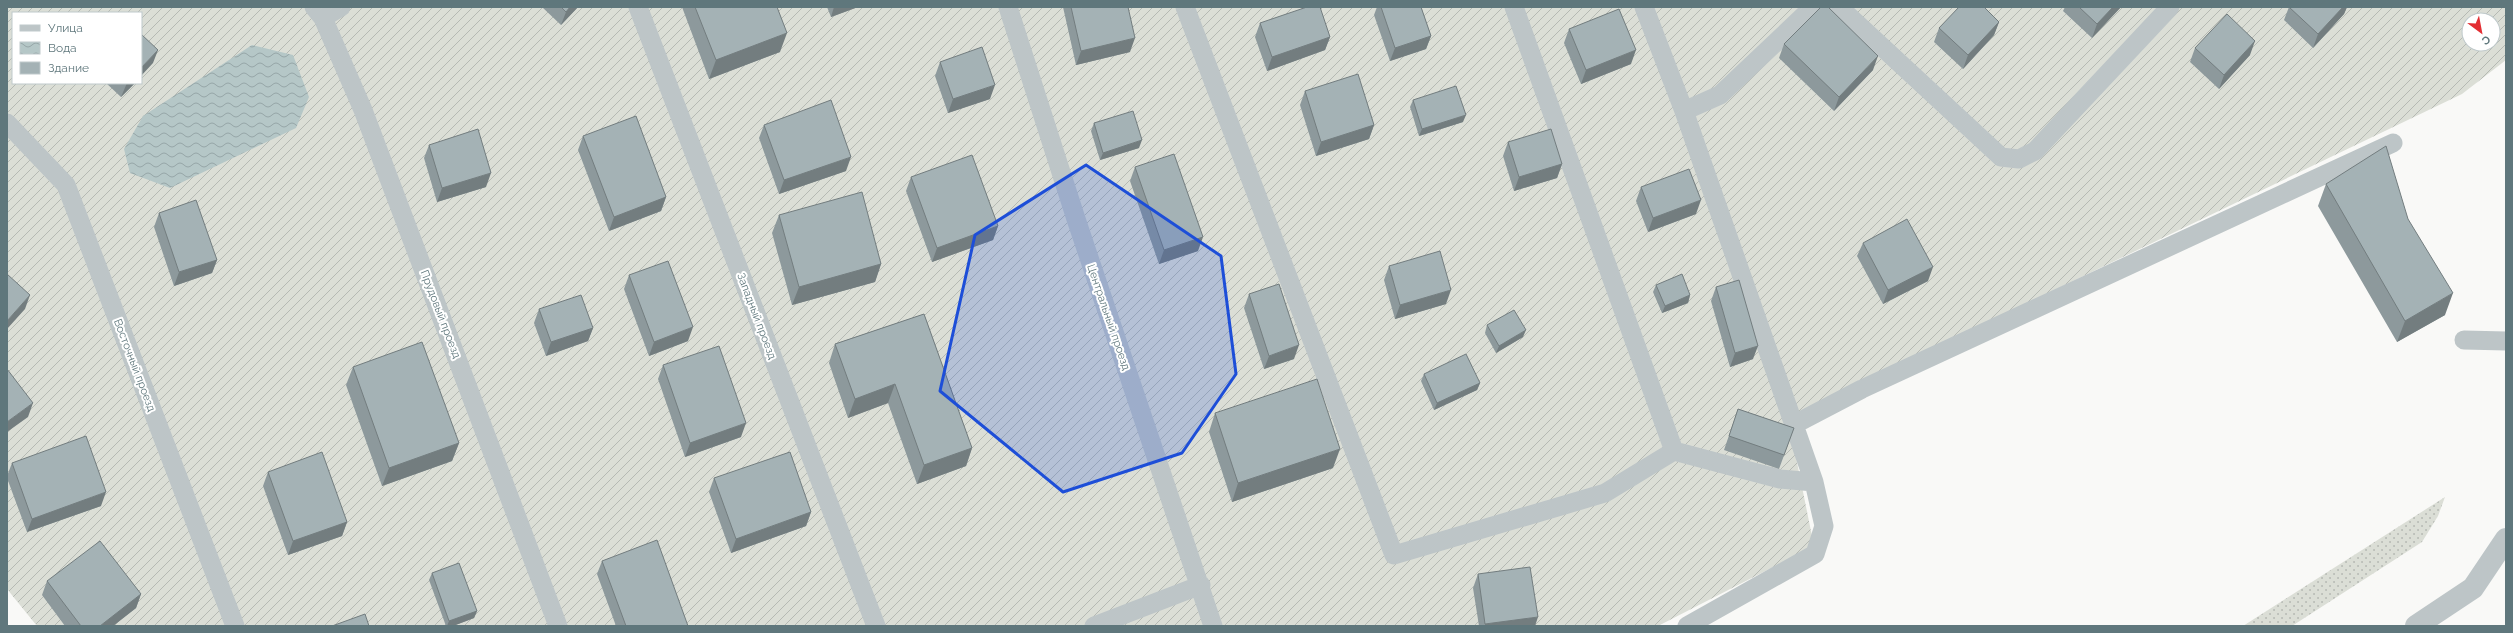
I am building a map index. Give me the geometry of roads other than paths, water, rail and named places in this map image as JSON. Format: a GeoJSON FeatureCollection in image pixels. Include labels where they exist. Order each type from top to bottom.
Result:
{"type":"FeatureCollection","features":[{"type":"Feature","properties":{"kind":"street"},"geometry":{"type":"LineString","coordinates":[[2416,626],[2473,588],[2506,539]]}},
{"type":"Feature","properties":{"kind":"lane"},"geometry":{"type":"LineString","coordinates":[[318,13],[341,7]]}},
{"type":"Feature","properties":{"kind":"lane","name":"Западный проезд"},"geometry":{"type":"LineString","coordinates":[[638,7],[876,626]]}},
{"type":"Feature","properties":{"kind":"lane","name":"Центральный проезд"},"geometry":{"type":"LineString","coordinates":[[1008,7],[1078,227],[1201,585],[1213,626]]}},
{"type":"Feature","properties":{"kind":"lane"},"geometry":{"type":"LineString","coordinates":[[1185,7],[1394,555],[1605,493],[1674,451],[1780,479],[1814,482]]}},
{"type":"Feature","properties":{"kind":"lane"},"geometry":{"type":"LineString","coordinates":[[1514,7],[1674,451]]}},
{"type":"Feature","properties":{"kind":"lane"},"geometry":{"type":"LineString","coordinates":[[1644,7],[1684,111],[1795,424],[1814,482],[1824,526],[1815,554],[1687,626]]}},
{"type":"Feature","properties":{"kind":"lane"},"geometry":{"type":"LineString","coordinates":[[1684,111],[1720,95],[1813,7]]}},
{"type":"Feature","properties":{"kind":"lane"},"geometry":{"type":"LineString","coordinates":[[1839,7],[2001,156],[2019,159],[2035,151],[2170,7]]}},
{"type":"Feature","properties":{"kind":"lane","name":"Прудовый проезд"},"geometry":{"type":"LineString","coordinates":[[318,13],[366,118],[558,626]]}},
{"type":"Feature","properties":{"kind":"lane","name":"Восточный проезд"},"geometry":{"type":"LineString","coordinates":[[7,123],[66,185],[235,626]]}},
{"type":"Feature","properties":{"kind":"lane"},"geometry":{"type":"LineString","coordinates":[[1795,424],[1862,389],[2393,143]]}},
{"type":"Feature","properties":{"kind":"lane"},"geometry":{"type":"LineString","coordinates":[[2464,340],[2506,341]]}},
{"type":"Feature","properties":{"kind":"lane"},"geometry":{"type":"LineString","coordinates":[[1094,626],[1201,585]]}},
{"type":"Feature","properties":{"kind":"water"},"geometry":{"type":"Polygon","coordinates":[[[252,45],[293,55],[309,97],[296,128],[170,188],[130,173],[124,149],[143,116],[252,45]]]}}]}
